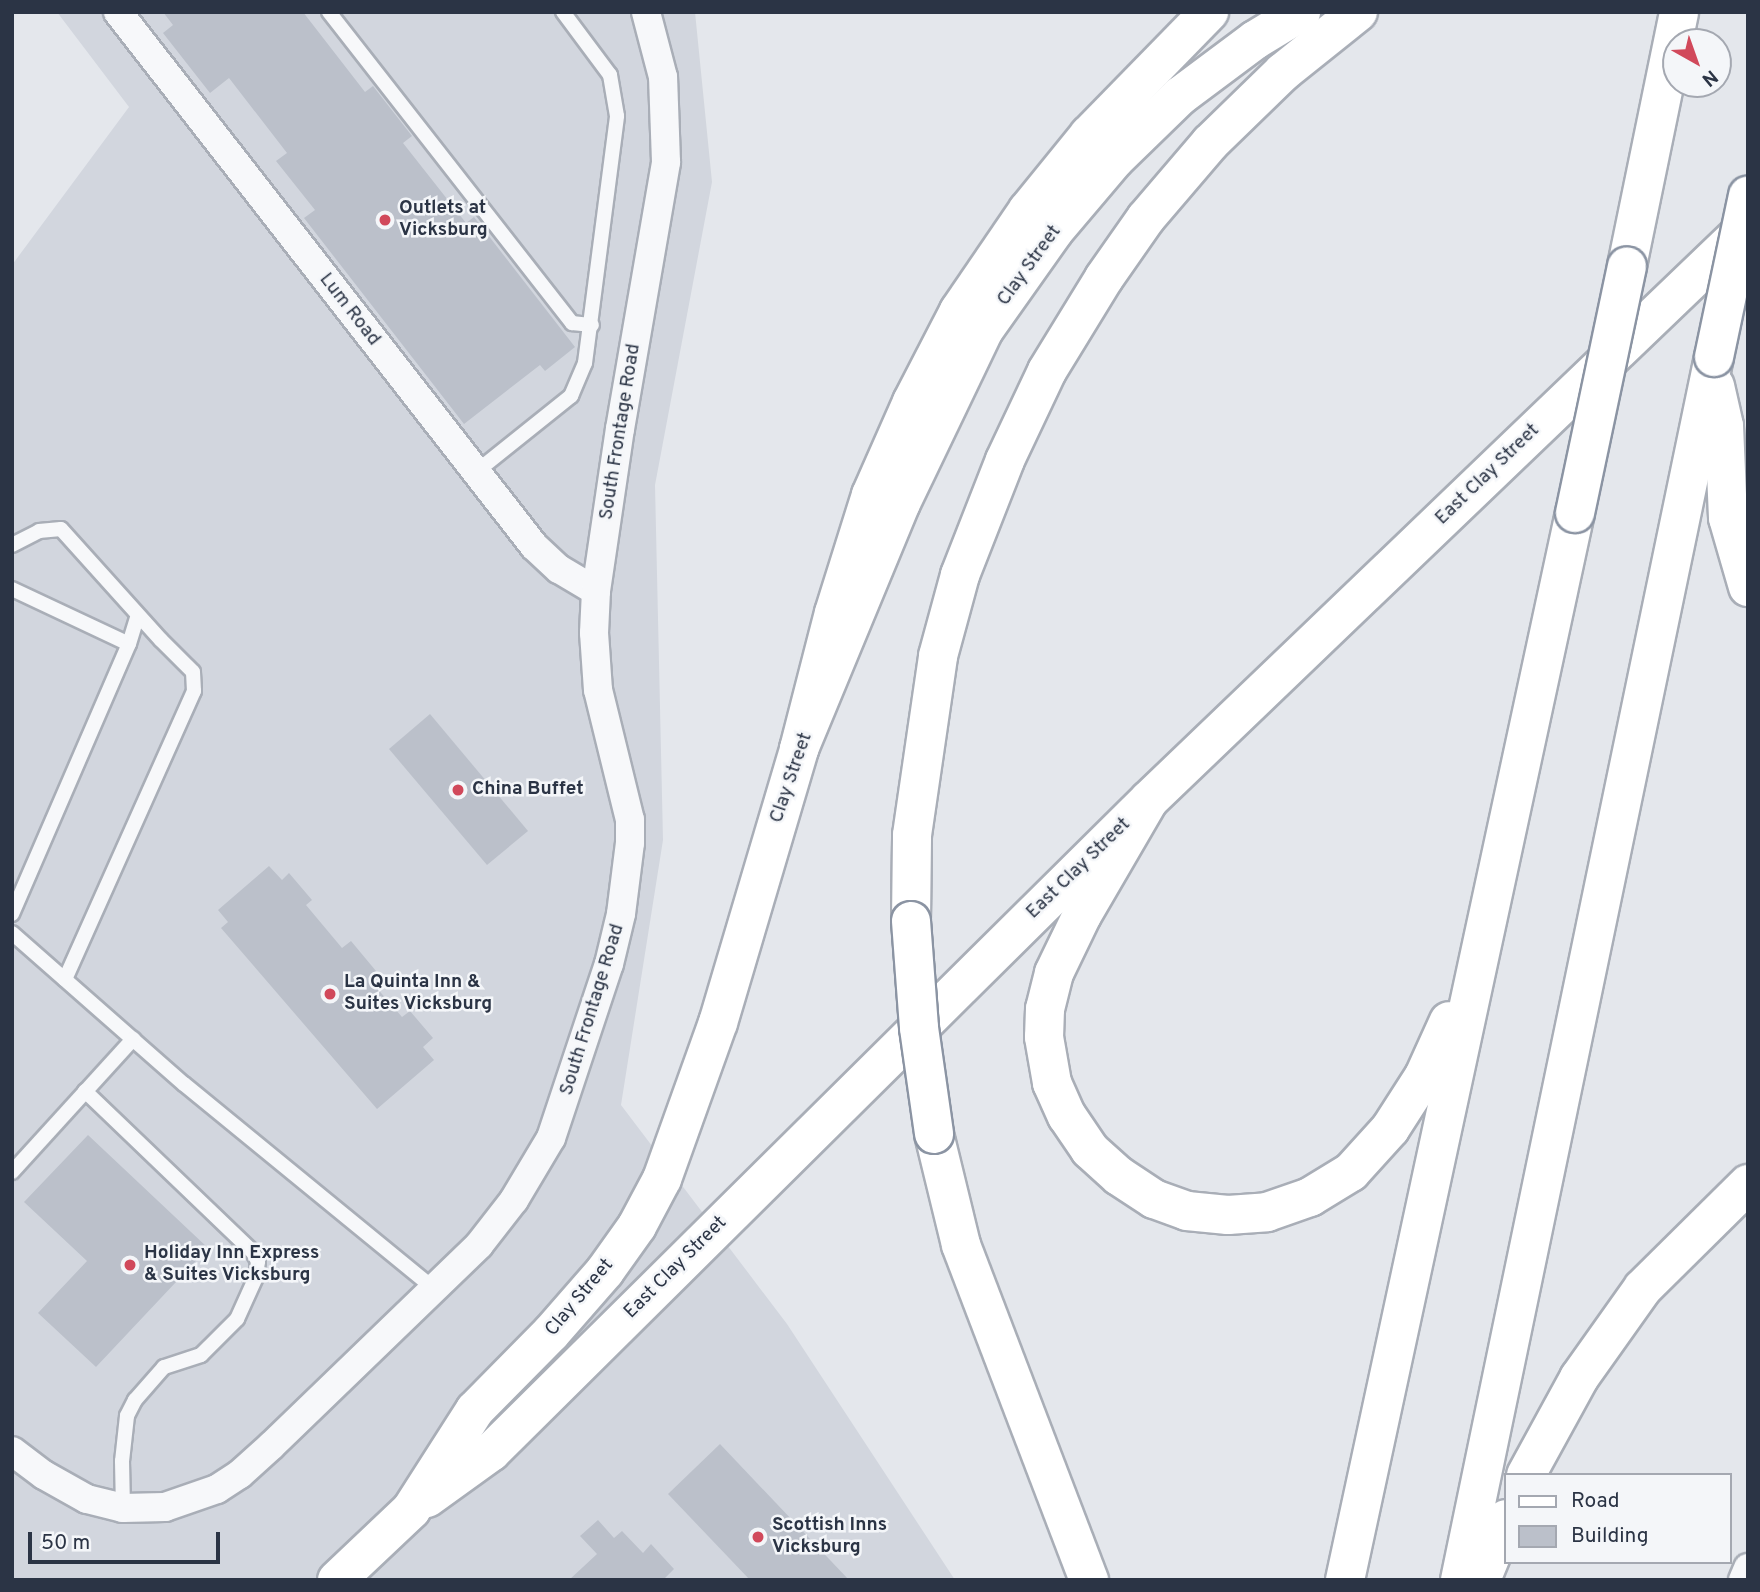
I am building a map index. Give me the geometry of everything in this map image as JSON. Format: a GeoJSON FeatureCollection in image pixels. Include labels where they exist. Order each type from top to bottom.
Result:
{"type":"FeatureCollection","features":[{"type":"Feature","properties":{"kind":"main road"},"geometry":{"type":"LineString","coordinates":[[799,749],[834,613],[872,495],[912,402],[959,311],[1028,210],[1089,135],[1209,12]]}},
{"type":"Feature","properties":{"kind":"main road","name":"Clay Street"},"geometry":{"type":"LineString","coordinates":[[337,1580],[411,1510],[475,1410],[551,1333],[606,1271],[636,1226],[662,1179],[718,1023],[799,749],[901,503],[984,330],[1054,231],[1115,159],[1180,96],[1255,40],[1301,12]]}},
{"type":"Feature","properties":{"kind":"main road"},"geometry":{"type":"LineString","coordinates":[[1089,1580],[961,1245],[933,1134],[919,1028],[911,921],[912,835],[938,656],[960,575],[1005,460],[1046,371],[1104,278],[1146,219],[1210,143],[1283,72],[1358,12]]}},
{"type":"Feature","properties":{"kind":"main road"},"geometry":{"type":"LineString","coordinates":[[1345,1580],[1575,513],[1679,12]]}},
{"type":"Feature","properties":{"kind":"main road"},"geometry":{"type":"LineString","coordinates":[[1460,1580],[1748,196]]}},
{"type":"Feature","properties":{"kind":"main road","name":"East Clay Street"},"geometry":{"type":"LineString","coordinates":[[411,1510],[491,1452],[1149,800],[1748,226]]}},
{"type":"Feature","properties":{"kind":"main road"},"geometry":{"type":"LineString","coordinates":[[1712,363],[1724,426],[1728,518],[1748,587]]}},
{"type":"Feature","properties":{"kind":"main road"},"geometry":{"type":"LineString","coordinates":[[1149,800],[1082,915],[1054,973],[1045,1009],[1044,1037],[1052,1083],[1074,1127],[1090,1150],[1119,1176],[1154,1199],[1186,1211],[1228,1215],[1267,1212],[1310,1197],[1352,1172],[1390,1129],[1424,1076],[1479,956]]}},
{"type":"Feature","properties":{"kind":"main road"},"geometry":{"type":"LineString","coordinates":[[1528,1473],[1579,1378],[1643,1288],[1748,1184]]}},
{"type":"Feature","properties":{"kind":"main road"},"geometry":{"type":"LineString","coordinates":[[1481,1580],[1504,1525]]}},
{"type":"Feature","properties":{"kind":"street","name":"Lum Road"},"geometry":{"type":"LineString","coordinates":[[118,12],[534,546],[559,569],[596,592]]}},
{"type":"Feature","properties":{"kind":"street","name":"South Frontage Road"},"geometry":{"type":"LineString","coordinates":[[12,1451],[44,1475],[87,1499],[123,1508],[165,1507],[189,1500],[240,1474],[436,1290],[479,1245],[514,1200],[551,1138],[595,1010],[621,915],[630,843],[630,820],[598,690],[594,633],[596,592],[620,429],[666,162],[663,77],[646,12]]}},
{"type":"Feature","properties":{"kind":"street"},"geometry":{"type":"LineString","coordinates":[[1743,1580],[1748,1568]]}},
{"type":"Feature","properties":{"kind":"lane"},"geometry":{"type":"LineString","coordinates":[[329,12],[572,323],[592,325]]}},
{"type":"Feature","properties":{"kind":"lane"},"geometry":{"type":"LineString","coordinates":[[476,472],[571,396],[585,363],[617,116],[610,75],[563,12]]}},
{"type":"Feature","properties":{"kind":"lane"},"geometry":{"type":"LineString","coordinates":[[12,545],[39,531],[61,530],[193,671],[194,691],[65,979]]}},
{"type":"Feature","properties":{"kind":"lane"},"geometry":{"type":"LineString","coordinates":[[12,589],[129,644]]}},
{"type":"Feature","properties":{"kind":"lane"},"geometry":{"type":"LineString","coordinates":[[12,914],[129,644],[138,615]]}},
{"type":"Feature","properties":{"kind":"lane"},"geometry":{"type":"LineString","coordinates":[[12,933],[133,1039],[436,1290]]}},
{"type":"Feature","properties":{"kind":"lane"},"geometry":{"type":"LineString","coordinates":[[12,1172],[133,1039]]}},
{"type":"Feature","properties":{"kind":"lane"},"geometry":{"type":"LineString","coordinates":[[85,1091],[252,1251],[257,1261],[256,1277],[237,1319],[201,1355],[164,1367],[135,1400],[127,1416],[122,1461],[123,1508]]}},
{"type":"Feature","properties":{"kind":"shaded area"},"geometry":{"type":"Polygon","coordinates":[[[57,12],[695,12],[712,182],[655,485],[663,840],[621,1105],[787,1324],[955,1580],[12,1580],[12,265],[129,107],[57,12]]]}},
{"type":"Feature","properties":{"kind":"building","name":"Outlets at Vicksburg"},"geometry":{"type":"Polygon","coordinates":[[[163,12],[303,12],[365,92],[373,86],[412,136],[403,143],[466,223],[474,217],[575,347],[545,371],[540,365],[464,424],[304,218],[315,210],[276,161],[287,153],[229,78],[210,93],[163,33],[173,25],[163,12]]]}},
{"type":"Feature","properties":{"kind":"building","name":"China Buffet"},"geometry":{"type":"Polygon","coordinates":[[[430,714],[528,831],[487,865],[389,749],[430,714]]]}},
{"type":"Feature","properties":{"kind":"building","name":"La Quinta Inn & Suites Vicksburg"},"geometry":{"type":"Polygon","coordinates":[[[269,866],[282,880],[289,873],[312,900],[306,905],[342,948],[351,941],[376,971],[368,978],[402,1017],[410,1011],[433,1038],[423,1047],[434,1060],[377,1109],[221,928],[228,922],[218,910],[269,866]]]}},
{"type":"Feature","properties":{"kind":"building"},"geometry":{"type":"Polygon","coordinates":[[[88,1135],[208,1248],[96,1367],[38,1313],[87,1261],[24,1202],[88,1135]]]}},
{"type":"Feature","properties":{"kind":"building","name":"Scottish Inns Vicksburg"},"geometry":{"type":"Polygon","coordinates":[[[720,1444],[849,1580],[750,1580],[668,1494],[720,1444]]]}},
{"type":"Feature","properties":{"kind":"building"},"geometry":{"type":"Polygon","coordinates":[[[598,1520],[614,1538],[622,1531],[643,1553],[651,1544],[674,1569],[663,1580],[569,1580],[597,1554],[580,1536],[598,1520]]]}},
{"type":"Feature","properties":{"kind":"place","name":"Outlets at Vicksburg"},"geometry":{"type":"Point","coordinates":[385,220]}},
{"type":"Feature","properties":{"kind":"place","name":"China Buffet"},"geometry":{"type":"Point","coordinates":[458,790]}},
{"type":"Feature","properties":{"kind":"place","name":"La Quinta Inn & Suites Vicksburg"},"geometry":{"type":"Point","coordinates":[330,994]}},
{"type":"Feature","properties":{"kind":"place","name":"Holiday Inn Express & Suites Vicksburg"},"geometry":{"type":"Point","coordinates":[130,1265]}},
{"type":"Feature","properties":{"kind":"place","name":"Scottish Inns Vicksburg"},"geometry":{"type":"Point","coordinates":[758,1537]}}]}
